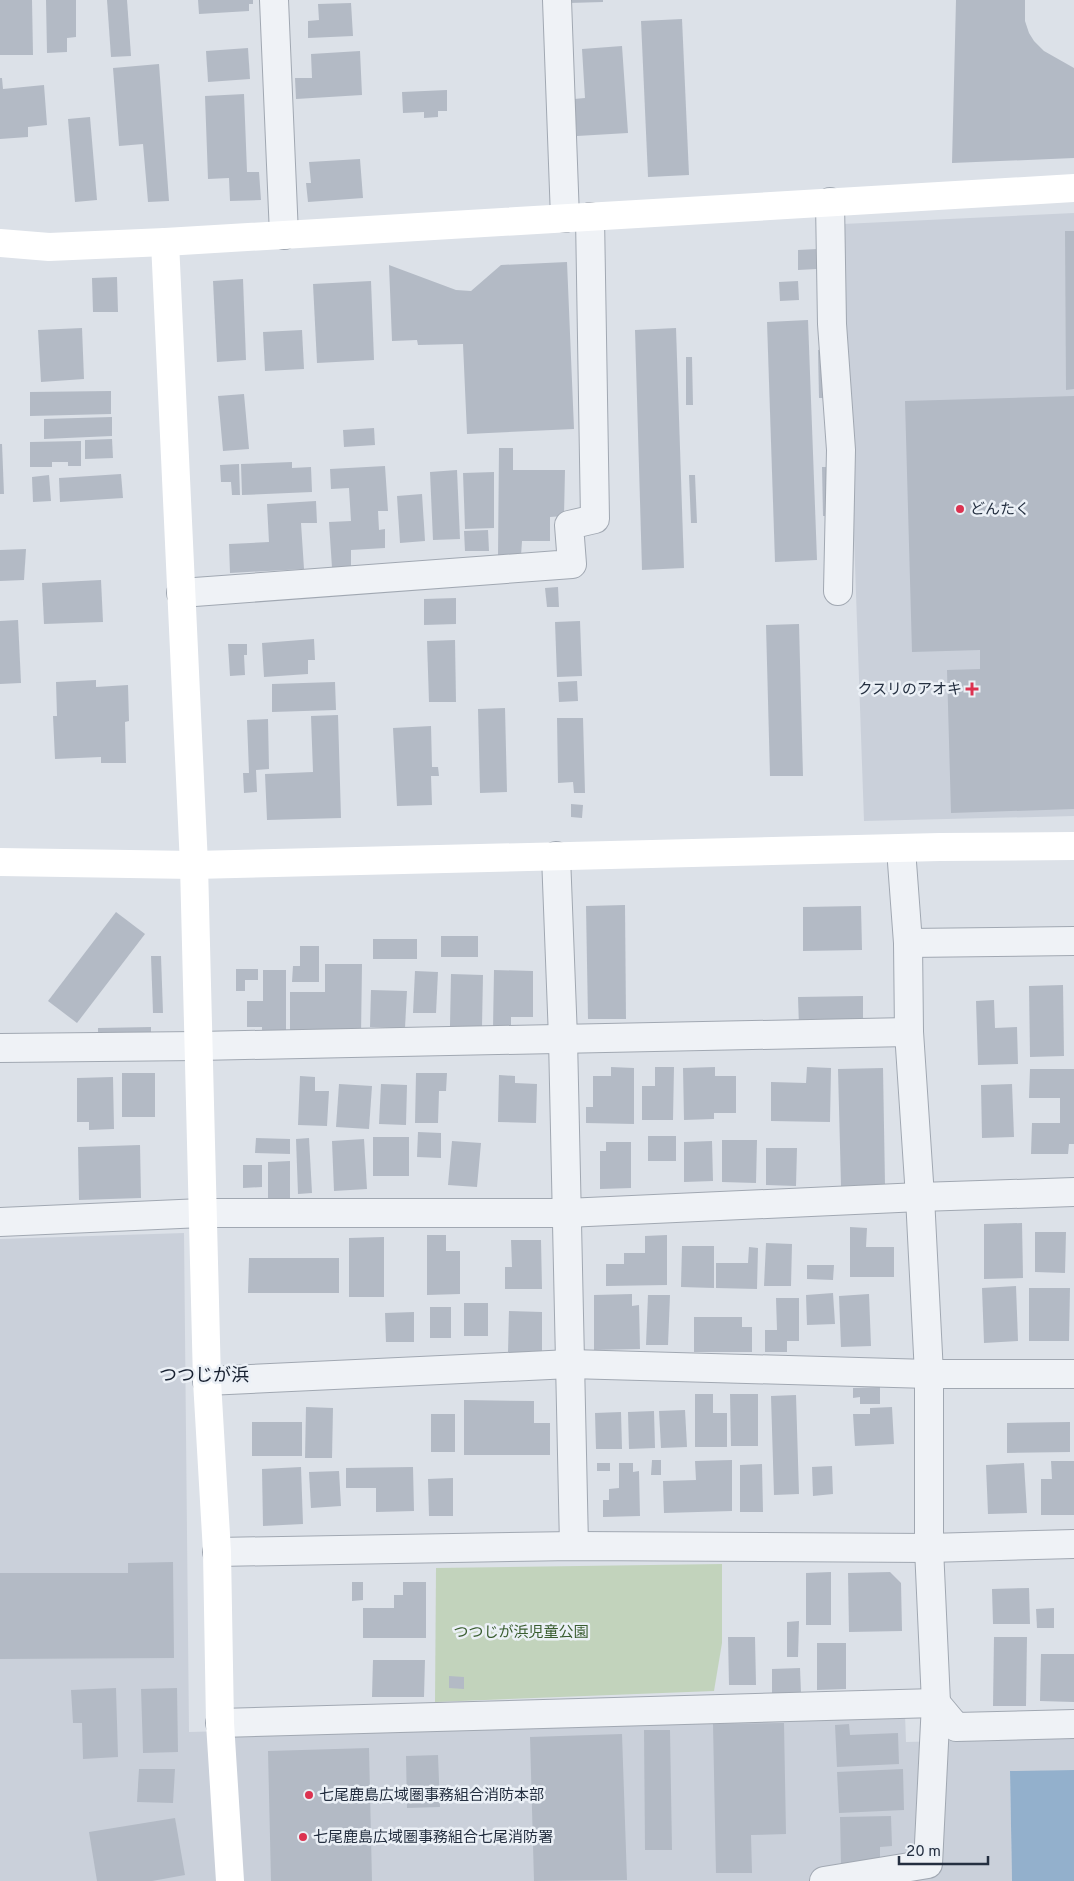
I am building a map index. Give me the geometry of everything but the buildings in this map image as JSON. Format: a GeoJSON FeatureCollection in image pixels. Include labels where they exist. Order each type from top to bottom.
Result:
{"type":"FeatureCollection","features":[{"type":"Feature","properties":{"kind":"street"},"geometry":{"type":"LineString","coordinates":[[274,0],[284,235]]}},
{"type":"Feature","properties":{"kind":"street"},"geometry":{"type":"LineString","coordinates":[[182,593],[572,564],[569,525],[595,519],[577,218],[557,0]]}},
{"type":"Feature","properties":{"kind":"street"},"geometry":{"type":"LineString","coordinates":[[0,243],[49,247],[165,242],[1074,188]]}},
{"type":"Feature","properties":{"kind":"street"},"geometry":{"type":"LineString","coordinates":[[830,202],[832,324],[841,450],[838,591]]}},
{"type":"Feature","properties":{"kind":"street"},"geometry":{"type":"LineString","coordinates":[[165,242],[194,865],[207,1381],[217,1552],[220,1723],[230,1881]]}},
{"type":"Feature","properties":{"kind":"street"},"geometry":{"type":"LineString","coordinates":[[0,862],[194,865],[1074,846]]}},
{"type":"Feature","properties":{"kind":"street"},"geometry":{"type":"LineString","coordinates":[[824,1881],[928,1864],[936,1703],[929,1548],[929,1374],[909,1032],[908,943],[901,849]]}},
{"type":"Feature","properties":{"kind":"street"},"geometry":{"type":"LineString","coordinates":[[556,856],[574,1546]]}},
{"type":"Feature","properties":{"kind":"street"},"geometry":{"type":"LineString","coordinates":[[908,943],[1074,940]]}},
{"type":"Feature","properties":{"kind":"street"},"geometry":{"type":"LineString","coordinates":[[0,1048],[909,1032]]}},
{"type":"Feature","properties":{"kind":"street"},"geometry":{"type":"LineString","coordinates":[[0,1222],[202,1214],[566,1213],[1074,1192]]}},
{"type":"Feature","properties":{"kind":"street"},"geometry":{"type":"LineString","coordinates":[[207,1381],[570,1364],[929,1374],[1074,1374]]}},
{"type":"Feature","properties":{"kind":"street"},"geometry":{"type":"LineString","coordinates":[[217,1552],[574,1546],[929,1548],[1074,1544]]}},
{"type":"Feature","properties":{"kind":"street"},"geometry":{"type":"LineString","coordinates":[[220,1723],[936,1703]]}},
{"type":"Feature","properties":{"kind":"street"},"geometry":{"type":"LineString","coordinates":[[936,1703],[956,1727],[1074,1724]]}},
{"type":"Feature","properties":{"kind":"shaded area"},"geometry":{"type":"Polygon","coordinates":[[[1074,213],[1074,816],[864,821],[843,224],[1074,213]]]}},
{"type":"Feature","properties":{"kind":"shaded area"},"geometry":{"type":"Polygon","coordinates":[[[184,1233],[189,1732],[905,1714],[906,1742],[1074,1738],[1074,1770],[1010,1772],[1012,1881],[0,1881],[0,1239],[184,1233]]]}},
{"type":"Feature","properties":{"kind":"green space","name":"つつじが浜児童公園"},"geometry":{"type":"Polygon","coordinates":[[[722,1564],[722,1643],[714,1691],[435,1702],[436,1568],[722,1564]]]}},
{"type":"Feature","properties":{"kind":"water"},"geometry":{"type":"Polygon","coordinates":[[[1074,1770],[1074,1881],[1012,1881],[1010,1771],[1074,1770]]]}},
{"type":"Feature","properties":{"kind":"place","name":"どんたく"},"geometry":{"type":"Point","coordinates":[960,509]}},
{"type":"Feature","properties":{"kind":"place","name":"クスリのアオキ"},"geometry":{"type":"Point","coordinates":[972,689]}},
{"type":"Feature","properties":{"kind":"place","name":"七尾鹿島広域圏事務組合消防本部"},"geometry":{"type":"Point","coordinates":[309,1795]}},
{"type":"Feature","properties":{"kind":"place","name":"七尾鹿島広域圏事務組合七尾消防署"},"geometry":{"type":"Point","coordinates":[303,1837]}},
{"type":"Feature","properties":{"kind":"district","name":"つつじが浜"},"geometry":{"type":"Point","coordinates":[204,1375]}}]}
